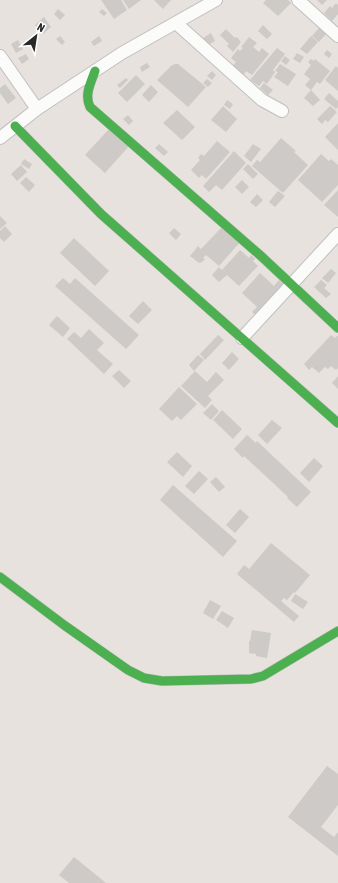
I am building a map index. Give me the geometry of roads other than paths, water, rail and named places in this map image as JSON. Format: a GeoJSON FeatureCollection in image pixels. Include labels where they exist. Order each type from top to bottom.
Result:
{"type":"FeatureCollection","features":[{"type":"Feature","properties":{"kind":"street"},"geometry":{"type":"LineString","coordinates":[[0,138],[37,109],[122,53],[216,0]]}},
{"type":"Feature","properties":{"kind":"street"},"geometry":{"type":"LineString","coordinates":[[298,0],[338,36]]}},
{"type":"Feature","properties":{"kind":"street"},"geometry":{"type":"LineString","coordinates":[[176,23],[262,100],[282,112]]}},
{"type":"Feature","properties":{"kind":"street"},"geometry":{"type":"LineString","coordinates":[[0,56],[37,109]]}},
{"type":"Feature","properties":{"kind":"street"},"geometry":{"type":"LineString","coordinates":[[95,71],[87,96],[87,104],[261,256],[338,328]]}},
{"type":"Feature","properties":{"kind":"street"},"geometry":{"type":"LineString","coordinates":[[15,126],[101,214],[338,423]]}},
{"type":"Feature","properties":{"kind":"street"},"geometry":{"type":"LineString","coordinates":[[242,338],[338,234]]}},
{"type":"Feature","properties":{"kind":"street"},"geometry":{"type":"LineString","coordinates":[[0,577],[64,625],[128,670],[144,678],[162,681],[251,679],[264,676],[338,631]]}}]}
